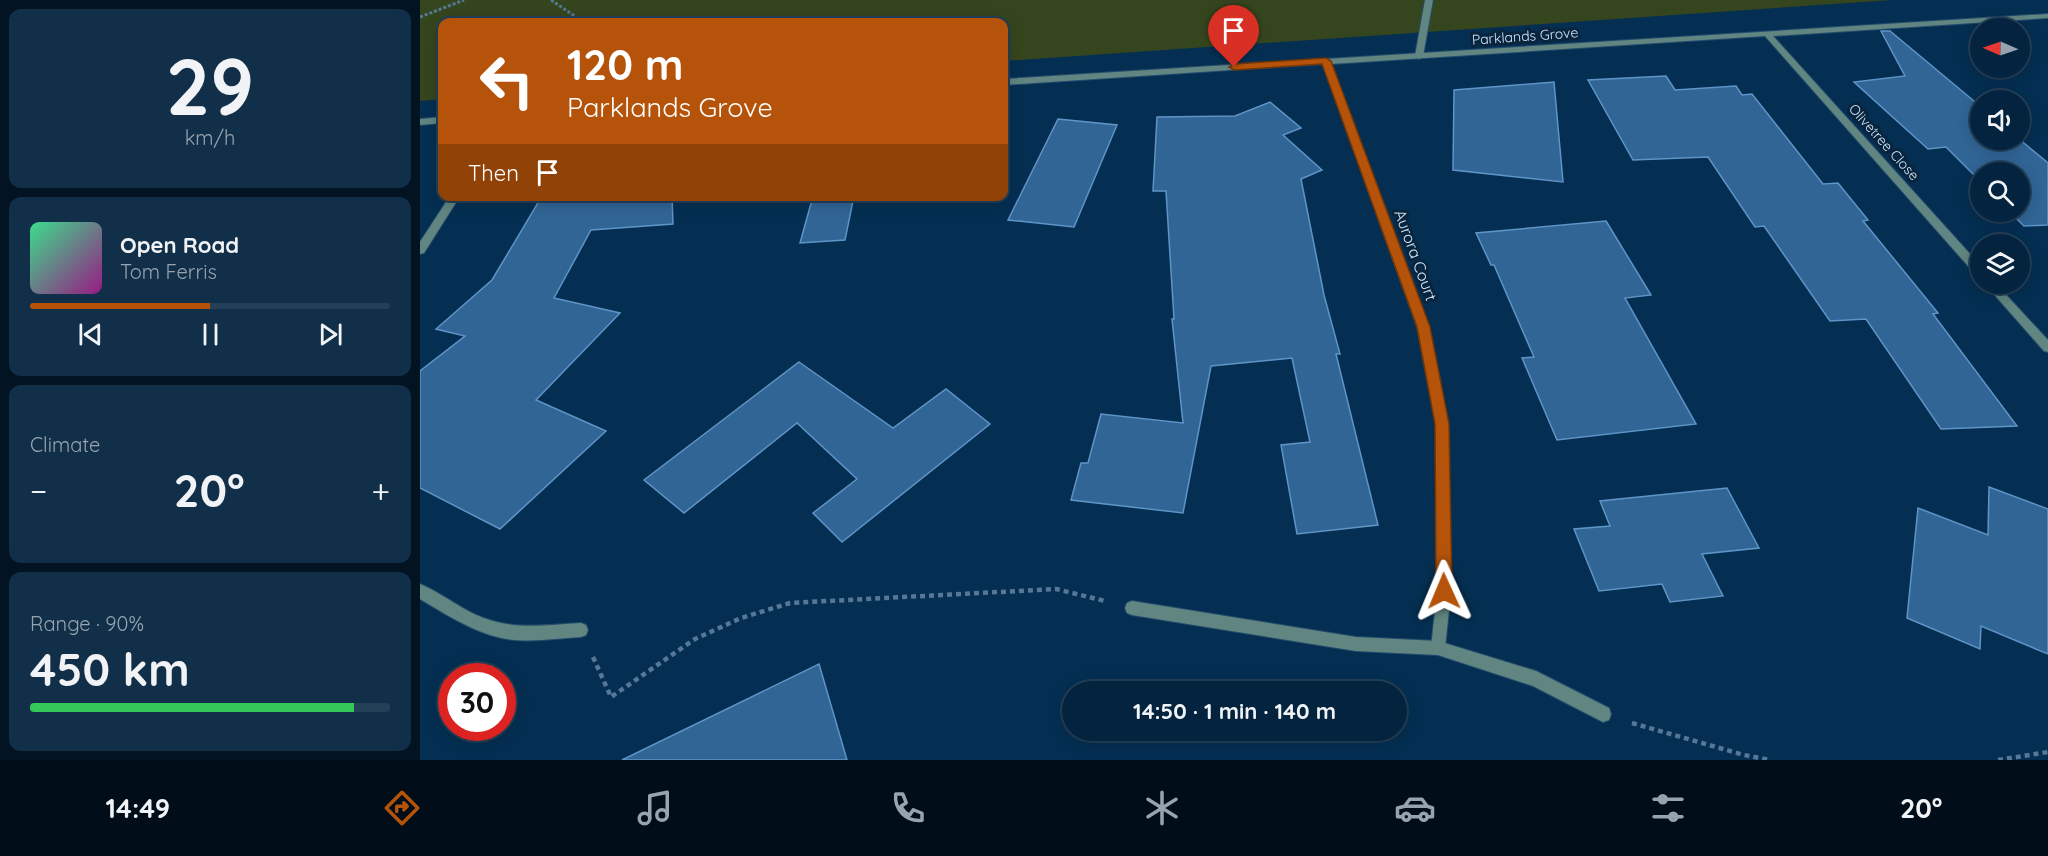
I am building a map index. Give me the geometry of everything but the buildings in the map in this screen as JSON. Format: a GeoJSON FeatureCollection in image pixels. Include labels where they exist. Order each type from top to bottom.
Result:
{"type":"FeatureCollection","features":[{"type":"Feature","properties":{"kind":"street"},"geometry":{"type":"LineString","coordinates":[[1419,56],[1429,0]]}},
{"type":"Feature","properties":{"kind":"street","name":"Parklands Grove"},"geometry":{"type":"LineString","coordinates":[[1008,82],[2048,16]]}},
{"type":"Feature","properties":{"kind":"street","name":"Olivetree Close"},"geometry":{"type":"LineString","coordinates":[[1766,33],[1970,261]]}},
{"type":"Feature","properties":{"kind":"street","name":"Aurora Court"},"geometry":{"type":"LineString","coordinates":[[1326,61],[1423,327],[1442,424],[1444,591],[1438,648]]}},
{"type":"Feature","properties":{"kind":"street"},"geometry":{"type":"LineString","coordinates":[[420,122],[438,120]]}},
{"type":"Feature","properties":{"kind":"street"},"geometry":{"type":"LineString","coordinates":[[420,250],[452,201]]}},
{"type":"Feature","properties":{"kind":"street"},"geometry":{"type":"LineString","coordinates":[[1999,294],[2048,348]]}},
{"type":"Feature","properties":{"kind":"street"},"geometry":{"type":"LineString","coordinates":[[420,591],[473,621],[497,630],[523,633],[581,630]]}},
{"type":"Feature","properties":{"kind":"street"},"geometry":{"type":"LineString","coordinates":[[1132,608],[1356,644],[1438,648],[1536,679],[1603,714]]}},
{"type":"Feature","properties":{"kind":"path"},"geometry":{"type":"LineString","coordinates":[[420,17],[464,0]]}},
{"type":"Feature","properties":{"kind":"path"},"geometry":{"type":"LineString","coordinates":[[551,0],[576,17]]}},
{"type":"Feature","properties":{"kind":"path"},"geometry":{"type":"LineString","coordinates":[[581,630],[611,697],[632,685],[693,640],[759,610],[790,603],[1056,589],[1132,608]]}},
{"type":"Feature","properties":{"kind":"path"},"geometry":{"type":"LineString","coordinates":[[1603,714],[1744,755],[1770,760]]}},
{"type":"Feature","properties":{"kind":"path"},"geometry":{"type":"LineString","coordinates":[[1998,760],[2048,752]]}},
{"type":"Feature","properties":{"kind":"green space"},"geometry":{"type":"Polygon","coordinates":[[[420,0],[1892,0],[1008,61],[1008,18],[438,18],[438,99],[420,101],[420,0]]]}},
{"type":"Feature","properties":{"kind":"route"},"geometry":{"type":"LineString","coordinates":[[1234,67],[1326,61],[1423,327],[1442,424],[1444,591]]}}]}
